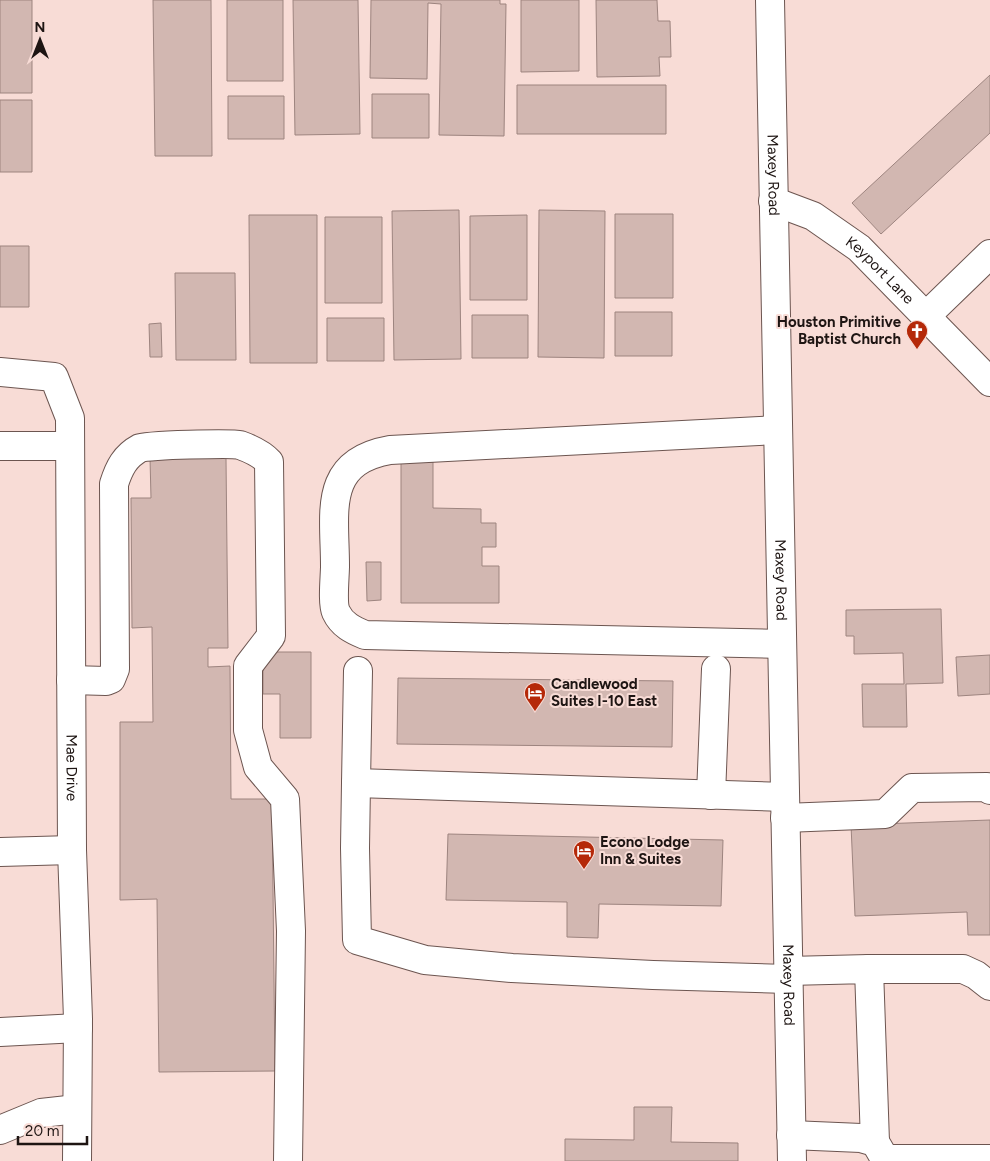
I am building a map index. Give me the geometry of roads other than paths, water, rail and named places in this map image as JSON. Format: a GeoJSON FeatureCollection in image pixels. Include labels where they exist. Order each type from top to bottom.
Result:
{"type":"FeatureCollection","features":[{"type":"Feature","properties":{"kind":"street","name":"Maxey Road"},"geometry":{"type":"LineString","coordinates":[[770,0],[792,1148]]}},
{"type":"Feature","properties":{"kind":"street","name":"Keyport Lane"},"geometry":{"type":"LineString","coordinates":[[773,201],[813,216],[860,248],[990,382]]}},
{"type":"Feature","properties":{"kind":"street"},"geometry":{"type":"LineString","coordinates":[[926,316],[990,254]]}},
{"type":"Feature","properties":{"kind":"street","name":"Mae Drive"},"geometry":{"type":"LineString","coordinates":[[0,372],[54,377],[70,418],[72,850],[78,1028],[77,1161]]}},
{"type":"Feature","properties":{"kind":"street"},"geometry":{"type":"LineString","coordinates":[[778,430],[390,450],[370,454],[352,465],[341,480],[335,498],[335,611],[347,627],[365,635],[782,644]]}},
{"type":"Feature","properties":{"kind":"street"},"geometry":{"type":"LineString","coordinates":[[72,680],[106,681],[111,679],[115,669],[114,484],[119,468],[128,456],[142,446],[238,445],[262,455],[270,462],[271,636],[248,666],[248,730],[258,766],[285,798],[291,931],[288,1161]]}},
{"type":"Feature","properties":{"kind":"street"},"geometry":{"type":"LineString","coordinates":[[0,446],[70,446]]}},
{"type":"Feature","properties":{"kind":"street"},"geometry":{"type":"LineString","coordinates":[[711,795],[716,669]]}},
{"type":"Feature","properties":{"kind":"street"},"geometry":{"type":"LineString","coordinates":[[358,671],[354,848],[357,940],[425,960],[512,968],[643,975],[788,975],[869,969],[963,970],[976,975],[990,986]]}},
{"type":"Feature","properties":{"kind":"street"},"geometry":{"type":"LineString","coordinates":[[356,783],[711,795],[785,807],[885,814],[912,788],[987,787],[990,790]]}},
{"type":"Feature","properties":{"kind":"street"},"geometry":{"type":"LineString","coordinates":[[0,852],[72,850]]}},
{"type":"Feature","properties":{"kind":"street"},"geometry":{"type":"LineString","coordinates":[[869,969],[875,1142],[885,1159],[990,1159]]}},
{"type":"Feature","properties":{"kind":"street"},"geometry":{"type":"LineString","coordinates":[[0,1032],[78,1028]]}},
{"type":"Feature","properties":{"kind":"street"},"geometry":{"type":"LineString","coordinates":[[0,1130],[41,1113],[78,1109]]}},
{"type":"Feature","properties":{"kind":"street"},"geometry":{"type":"LineString","coordinates":[[792,1148],[862,1138],[875,1142]]}},
{"type":"Feature","properties":{"kind":"place","name":"Houston Primitive Baptist Church"},"geometry":{"type":"Point","coordinates":[917,350]}},
{"type":"Feature","properties":{"kind":"place","name":"Candlewood Suites I-10 East"},"geometry":{"type":"Point","coordinates":[535,712]}},
{"type":"Feature","properties":{"kind":"place","name":"Econo Lodge Inn & Suites"},"geometry":{"type":"Point","coordinates":[584,870]}}]}
